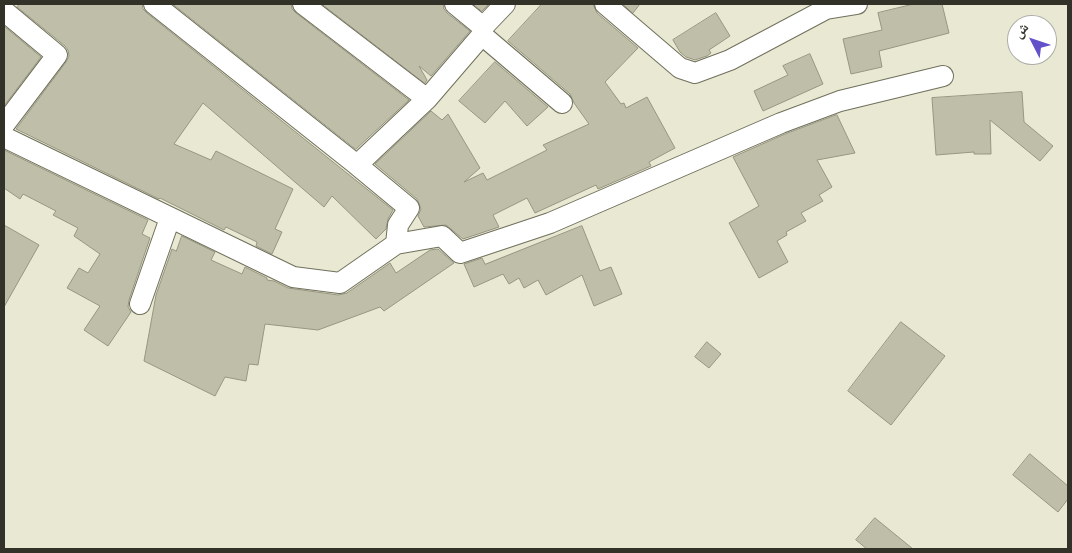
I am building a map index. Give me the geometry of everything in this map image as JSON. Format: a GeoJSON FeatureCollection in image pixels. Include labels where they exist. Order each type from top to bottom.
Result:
{"type":"FeatureCollection","features":[{"type":"Feature","properties":{"kind":"street"},"geometry":{"type":"LineString","coordinates":[[154,4],[409,208],[398,225],[396,244]]}},
{"type":"Feature","properties":{"kind":"street"},"geometry":{"type":"LineString","coordinates":[[303,4],[427,99]]}},
{"type":"Feature","properties":{"kind":"street"},"geometry":{"type":"LineString","coordinates":[[455,4],[562,102]]}},
{"type":"Feature","properties":{"kind":"street"},"geometry":{"type":"LineString","coordinates":[[357,165],[427,99],[505,4]]}},
{"type":"Feature","properties":{"kind":"street"},"geometry":{"type":"LineString","coordinates":[[605,4],[680,68],[695,74],[730,60],[822,7],[857,4]]}},
{"type":"Feature","properties":{"kind":"street"},"geometry":{"type":"LineString","coordinates":[[4,11],[57,54],[4,125]]}},
{"type":"Feature","properties":{"kind":"street"},"geometry":{"type":"LineString","coordinates":[[4,137],[292,277],[340,283],[396,244],[442,236],[460,253],[550,223],[781,123],[840,101],[943,76]]}},
{"type":"Feature","properties":{"kind":"street"},"geometry":{"type":"LineString","coordinates":[[140,304],[170,218]]}},
{"type":"Feature","properties":{"kind":"building"},"geometry":{"type":"Polygon","coordinates":[[[20,4],[142,4],[143,9],[147,13],[393,210],[388,219],[386,229],[376,239],[332,196],[324,207],[203,103],[174,144],[211,160],[216,151],[293,189],[275,229],[282,232],[272,254],[256,246],[257,242],[226,227],[224,230],[16,129],[69,56],[65,46],[17,7],[20,4]]]}},
{"type":"Feature","properties":{"kind":"building"},"geometry":{"type":"Polygon","coordinates":[[[173,4],[291,4],[292,9],[296,13],[409,100],[356,149],[173,4]]]}},
{"type":"Feature","properties":{"kind":"building"},"geometry":{"type":"Polygon","coordinates":[[[322,4],[443,4],[447,13],[470,31],[431,76],[419,66],[427,80],[425,83],[322,4]]]}},
{"type":"Feature","properties":{"kind":"building"},"geometry":{"type":"Polygon","coordinates":[[[473,4],[489,4],[482,11],[473,4]]]}},
{"type":"Feature","properties":{"kind":"building"},"geometry":{"type":"Polygon","coordinates":[[[542,4],[593,4],[597,13],[638,48],[605,82],[621,104],[624,103],[626,108],[647,97],[675,148],[649,162],[651,166],[598,189],[596,185],[535,213],[527,198],[493,215],[499,227],[463,239],[446,225],[424,227],[418,216],[421,209],[417,199],[375,164],[431,111],[442,120],[448,114],[480,168],[464,182],[483,173],[487,180],[547,150],[543,145],[589,124],[570,94],[508,41],[542,4]]]}},
{"type":"Feature","properties":{"kind":"building"},"geometry":{"type":"Polygon","coordinates":[[[623,4],[640,4],[633,13],[623,4]]]}},
{"type":"Feature","properties":{"kind":"building"},"geometry":{"type":"Polygon","coordinates":[[[914,4],[942,4],[949,33],[879,51],[882,67],[851,74],[843,39],[882,30],[878,13],[914,4]]]}},
{"type":"Feature","properties":{"kind":"building"},"geometry":{"type":"Polygon","coordinates":[[[716,13],[730,36],[709,50],[711,53],[707,56],[695,60],[686,57],[680,52],[673,40],[716,13]]]}},
{"type":"Feature","properties":{"kind":"building"},"geometry":{"type":"Polygon","coordinates":[[[4,26],[41,57],[4,106],[4,26]]]}},
{"type":"Feature","properties":{"kind":"building"},"geometry":{"type":"Polygon","coordinates":[[[810,54],[823,84],[763,111],[754,91],[788,75],[783,66],[810,54]]]}},
{"type":"Feature","properties":{"kind":"building"},"geometry":{"type":"Polygon","coordinates":[[[495,62],[548,107],[527,126],[505,101],[485,123],[459,101],[495,62]]]}},
{"type":"Feature","properties":{"kind":"building"},"geometry":{"type":"Polygon","coordinates":[[[1022,92],[1024,122],[1053,146],[1040,161],[990,120],[991,154],[974,154],[974,152],[936,155],[932,98],[1022,92]]]}},
{"type":"Feature","properties":{"kind":"building"},"geometry":{"type":"Polygon","coordinates":[[[837,115],[855,153],[817,160],[832,187],[819,195],[823,201],[801,213],[806,221],[786,232],[787,235],[777,241],[788,262],[759,278],[729,223],[759,206],[733,157],[785,134],[837,115]]]}},
{"type":"Feature","properties":{"kind":"building"},"geometry":{"type":"Polygon","coordinates":[[[4,150],[148,220],[142,234],[150,238],[129,300],[128,307],[131,312],[108,346],[84,330],[100,306],[67,288],[79,268],[88,273],[100,254],[74,236],[78,228],[53,215],[56,211],[23,194],[20,199],[4,188],[4,150]]]}},
{"type":"Feature","properties":{"kind":"building"},"geometry":{"type":"Polygon","coordinates":[[[4,225],[39,245],[4,307],[4,225]]]}},
{"type":"Feature","properties":{"kind":"building"},"geometry":{"type":"Polygon","coordinates":[[[582,226],[600,271],[611,267],[622,294],[594,306],[582,275],[546,295],[538,280],[524,288],[519,278],[509,284],[503,274],[474,287],[464,264],[482,258],[485,264],[582,226]]]}},
{"type":"Feature","properties":{"kind":"building"},"geometry":{"type":"Polygon","coordinates":[[[182,236],[215,252],[211,260],[242,274],[245,267],[267,278],[267,280],[274,281],[288,288],[338,295],[347,293],[390,263],[396,273],[430,250],[438,249],[454,263],[384,311],[380,307],[318,330],[265,324],[258,365],[249,364],[246,381],[225,377],[215,396],[144,361],[156,295],[172,249],[176,251],[182,236]]]}},
{"type":"Feature","properties":{"kind":"building"},"geometry":{"type":"Polygon","coordinates":[[[901,322],[945,356],[891,425],[848,391],[901,322]]]}},
{"type":"Feature","properties":{"kind":"building"},"geometry":{"type":"Polygon","coordinates":[[[707,342],[721,354],[709,368],[695,357],[707,342]]]}},
{"type":"Feature","properties":{"kind":"building"},"geometry":{"type":"Polygon","coordinates":[[[1030,454],[1068,486],[1068,499],[1058,512],[1013,475],[1030,454]]]}},
{"type":"Feature","properties":{"kind":"building"},"geometry":{"type":"Polygon","coordinates":[[[875,518],[913,549],[867,549],[856,540],[875,518]]]}}]}
